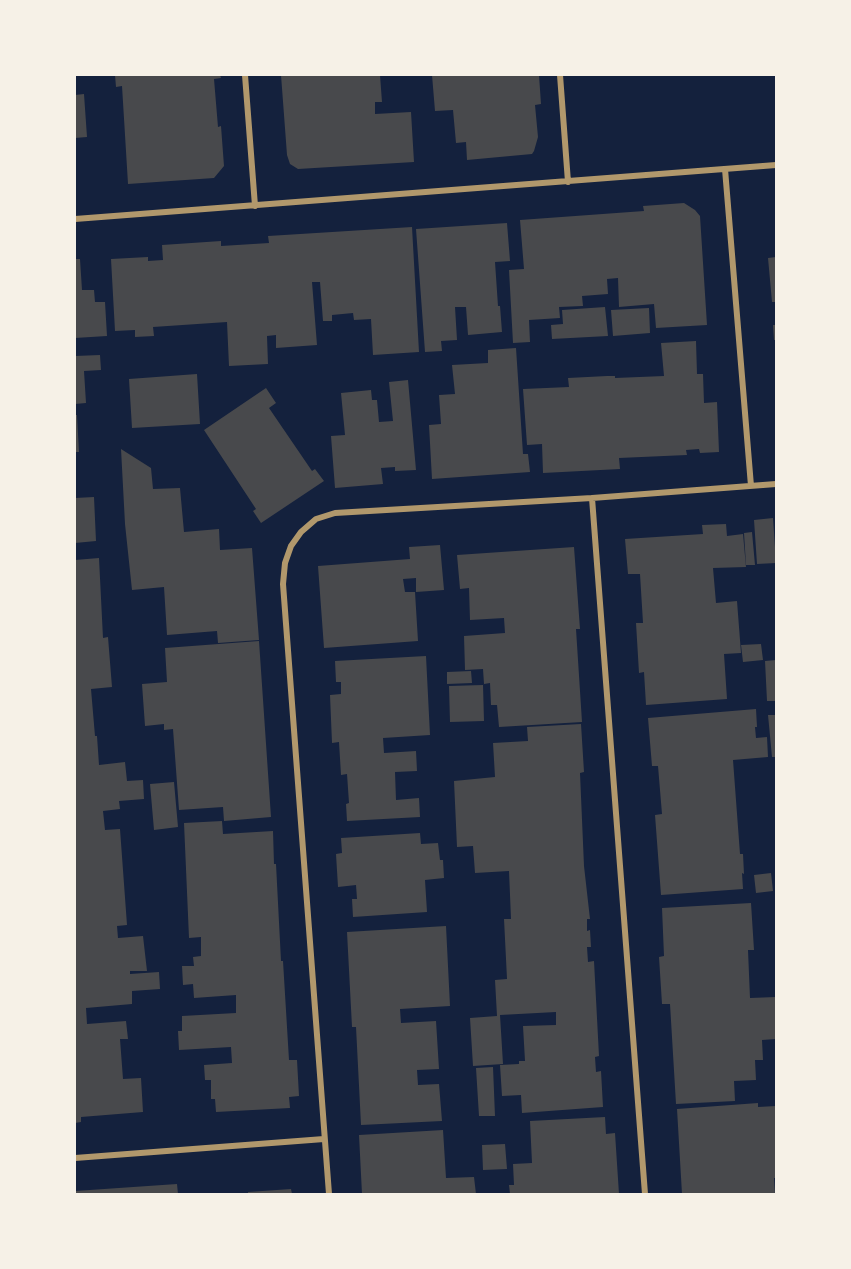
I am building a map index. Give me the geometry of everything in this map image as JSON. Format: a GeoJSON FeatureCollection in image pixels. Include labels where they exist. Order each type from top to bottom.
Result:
{"type":"FeatureCollection","features":[{"type":"Feature","properties":{"kind":"street"},"geometry":{"type":"LineString","coordinates":[[245,75],[255,206]]}},
{"type":"Feature","properties":{"kind":"street"},"geometry":{"type":"LineString","coordinates":[[560,75],[568,182]]}},
{"type":"Feature","properties":{"kind":"street"},"geometry":{"type":"LineString","coordinates":[[75,219],[776,165]]}},
{"type":"Feature","properties":{"kind":"street"},"geometry":{"type":"LineString","coordinates":[[725,169],[751,486]]}},
{"type":"Feature","properties":{"kind":"street"},"geometry":{"type":"LineString","coordinates":[[329,1194],[283,584],[285,563],[291,546],[301,532],[316,519],[335,513],[592,498],[776,484]]}},
{"type":"Feature","properties":{"kind":"street"},"geometry":{"type":"LineString","coordinates":[[592,498],[645,1194]]}},
{"type":"Feature","properties":{"kind":"street"},"geometry":{"type":"LineString","coordinates":[[75,1158],[324,1139]]}},
{"type":"Feature","properties":{"kind":"building"},"geometry":{"type":"Polygon","coordinates":[[[115,75],[220,75],[221,78],[214,79],[224,166],[214,178],[128,184],[122,86],[116,87],[115,75]]]}},
{"type":"Feature","properties":{"kind":"building"},"geometry":{"type":"Polygon","coordinates":[[[281,75],[380,75],[382,102],[375,102],[375,114],[411,112],[414,162],[298,169],[290,164],[287,155],[281,75]]]}},
{"type":"Feature","properties":{"kind":"building"},"geometry":{"type":"Polygon","coordinates":[[[432,75],[539,75],[541,104],[535,105],[538,137],[532,154],[467,160],[466,142],[456,143],[453,110],[435,111],[432,75]]]}},
{"type":"Feature","properties":{"kind":"building"},"geometry":{"type":"Polygon","coordinates":[[[84,94],[87,137],[75,138],[75,95],[84,94]]]}},
{"type":"Feature","properties":{"kind":"building"},"geometry":{"type":"Polygon","coordinates":[[[684,203],[700,216],[707,325],[656,328],[654,304],[619,307],[618,278],[607,279],[608,294],[582,296],[583,306],[559,307],[560,318],[529,320],[530,342],[513,343],[509,270],[524,269],[520,220],[644,211],[643,206],[684,203]]]}},
{"type":"Feature","properties":{"kind":"building"},"geometry":{"type":"Polygon","coordinates":[[[507,223],[510,261],[495,262],[502,332],[468,335],[466,307],[455,307],[457,340],[441,341],[442,351],[425,352],[416,229],[507,223]]]}},
{"type":"Feature","properties":{"kind":"building"},"geometry":{"type":"Polygon","coordinates":[[[412,227],[419,352],[373,355],[371,319],[354,320],[353,313],[332,315],[332,321],[323,321],[320,282],[312,282],[317,345],[276,348],[276,335],[267,336],[268,364],[229,366],[227,322],[153,327],[154,336],[135,337],[135,330],[115,331],[111,259],[148,257],[148,261],[163,260],[162,245],[221,241],[221,246],[269,243],[268,236],[412,227]]]}},
{"type":"Feature","properties":{"kind":"building"},"geometry":{"type":"Polygon","coordinates":[[[776,257],[776,302],[772,302],[768,258],[776,257]]]}},
{"type":"Feature","properties":{"kind":"building"},"geometry":{"type":"Polygon","coordinates":[[[75,259],[80,259],[82,290],[94,290],[95,302],[105,302],[107,336],[75,338],[75,259]]]}},
{"type":"Feature","properties":{"kind":"building"},"geometry":{"type":"Polygon","coordinates":[[[605,307],[608,336],[552,339],[551,325],[563,324],[562,310],[605,307]]]}},
{"type":"Feature","properties":{"kind":"building"},"geometry":{"type":"Polygon","coordinates":[[[649,308],[650,333],[613,336],[611,310],[649,308]]]}},
{"type":"Feature","properties":{"kind":"building"},"geometry":{"type":"Polygon","coordinates":[[[773,325],[776,325],[776,340],[774,340],[773,325]]]}},
{"type":"Feature","properties":{"kind":"building"},"geometry":{"type":"Polygon","coordinates":[[[696,341],[697,374],[703,374],[704,403],[717,402],[719,452],[700,453],[699,449],[686,450],[687,455],[619,458],[620,469],[543,473],[542,444],[527,445],[523,389],[569,387],[568,378],[664,376],[661,343],[696,341]]]}},
{"type":"Feature","properties":{"kind":"building"},"geometry":{"type":"Polygon","coordinates":[[[516,348],[523,454],[528,454],[530,472],[432,479],[429,425],[441,424],[439,395],[455,394],[452,365],[488,363],[488,350],[516,348]]]}},
{"type":"Feature","properties":{"kind":"building"},"geometry":{"type":"Polygon","coordinates":[[[100,355],[101,370],[84,371],[86,403],[75,404],[75,356],[100,355]]]}},
{"type":"Feature","properties":{"kind":"building"},"geometry":{"type":"Polygon","coordinates":[[[197,374],[200,424],[132,428],[129,379],[197,374]]]}},
{"type":"Feature","properties":{"kind":"building"},"geometry":{"type":"Polygon","coordinates":[[[408,380],[416,470],[395,471],[395,467],[381,468],[383,484],[335,488],[331,436],[345,435],[341,393],[371,390],[372,400],[377,400],[379,422],[393,421],[389,382],[408,380]]]}},
{"type":"Feature","properties":{"kind":"building"},"geometry":{"type":"Polygon","coordinates":[[[266,388],[276,403],[269,408],[312,471],[315,469],[324,481],[261,523],[253,511],[256,509],[204,430],[266,388]]]}},
{"type":"Feature","properties":{"kind":"building"},"geometry":{"type":"Polygon","coordinates":[[[75,415],[77,415],[79,452],[75,452],[75,415]]]}},
{"type":"Feature","properties":{"kind":"building"},"geometry":{"type":"Polygon","coordinates":[[[121,449],[151,468],[153,489],[180,488],[184,532],[219,529],[220,550],[252,548],[259,640],[218,643],[217,631],[167,635],[164,587],[132,590],[125,524],[121,449]]]}},
{"type":"Feature","properties":{"kind":"building"},"geometry":{"type":"Polygon","coordinates":[[[94,497],[96,541],[75,543],[75,498],[94,497]]]}},
{"type":"Feature","properties":{"kind":"building"},"geometry":{"type":"Polygon","coordinates":[[[773,518],[776,563],[757,564],[754,520],[773,518]]]}},
{"type":"Feature","properties":{"kind":"building"},"geometry":{"type":"Polygon","coordinates":[[[726,524],[727,536],[743,534],[746,567],[713,568],[716,603],[737,601],[741,653],[724,654],[727,699],[646,705],[644,672],[639,673],[636,623],[643,623],[640,574],[628,574],[625,539],[703,534],[702,525],[726,524]]]}},
{"type":"Feature","properties":{"kind":"building"},"geometry":{"type":"Polygon","coordinates":[[[752,532],[755,565],[746,565],[744,533],[752,532]]]}},
{"type":"Feature","properties":{"kind":"building"},"geometry":{"type":"Polygon","coordinates":[[[440,545],[444,590],[416,592],[416,578],[403,579],[405,592],[415,592],[418,641],[324,648],[318,566],[410,559],[409,547],[440,545]]]}},
{"type":"Feature","properties":{"kind":"building"},"geometry":{"type":"Polygon","coordinates":[[[574,547],[580,629],[576,629],[582,722],[499,727],[497,705],[491,705],[490,683],[484,684],[483,669],[465,670],[464,636],[505,633],[504,618],[470,620],[469,588],[460,589],[457,555],[574,547]]]}},
{"type":"Feature","properties":{"kind":"building"},"geometry":{"type":"Polygon","coordinates":[[[99,558],[103,638],[108,637],[112,687],[91,689],[99,765],[125,762],[127,781],[143,780],[144,799],[119,801],[120,809],[103,811],[105,830],[120,829],[127,925],[117,926],[118,938],[143,936],[147,971],[130,971],[130,974],[159,972],[160,989],[132,991],[132,1004],[86,1008],[87,1024],[126,1021],[128,1039],[120,1039],[123,1079],[141,1078],[143,1112],[81,1117],[81,1122],[75,1123],[75,560],[99,558]]]}},
{"type":"Feature","properties":{"kind":"building"},"geometry":{"type":"Polygon","coordinates":[[[259,641],[271,817],[224,821],[223,807],[179,810],[173,729],[164,730],[164,724],[145,726],[142,684],[167,682],[165,648],[259,641]]]}},
{"type":"Feature","properties":{"kind":"building"},"geometry":{"type":"Polygon","coordinates":[[[761,644],[763,660],[743,662],[741,645],[761,644]]]}},
{"type":"Feature","properties":{"kind":"building"},"geometry":{"type":"Polygon","coordinates":[[[426,656],[430,735],[383,738],[384,753],[416,751],[417,771],[395,772],[396,800],[419,798],[420,817],[347,821],[346,804],[349,803],[347,774],[341,775],[339,742],[332,743],[330,695],[341,694],[341,682],[336,682],[335,661],[426,656]]]}},
{"type":"Feature","properties":{"kind":"building"},"geometry":{"type":"Polygon","coordinates":[[[776,660],[776,701],[767,701],[765,661],[776,660]]]}},
{"type":"Feature","properties":{"kind":"building"},"geometry":{"type":"Polygon","coordinates":[[[471,671],[472,683],[447,684],[447,672],[471,671]]]}},
{"type":"Feature","properties":{"kind":"building"},"geometry":{"type":"Polygon","coordinates":[[[483,685],[484,721],[450,722],[449,686],[483,685]]]}},
{"type":"Feature","properties":{"kind":"building"},"geometry":{"type":"Polygon","coordinates":[[[756,709],[756,738],[767,737],[768,757],[733,760],[740,854],[743,854],[743,889],[661,895],[655,815],[662,814],[658,766],[652,766],[648,718],[756,709]]]}},
{"type":"Feature","properties":{"kind":"building"},"geometry":{"type":"Polygon","coordinates":[[[768,715],[776,715],[776,757],[772,757],[768,715]]]}},
{"type":"Feature","properties":{"kind":"building"},"geometry":{"type":"Polygon","coordinates":[[[581,724],[584,772],[580,773],[584,866],[590,919],[587,919],[587,931],[590,930],[591,947],[587,947],[588,962],[594,961],[599,1056],[595,1057],[596,1072],[601,1071],[603,1107],[522,1113],[521,1095],[502,1096],[500,1065],[519,1064],[519,1061],[525,1061],[523,1026],[556,1025],[556,1012],[500,1015],[503,1064],[473,1066],[470,1018],[497,1016],[495,980],[507,979],[504,919],[511,919],[509,871],[475,873],[473,846],[457,847],[454,781],[495,777],[493,743],[528,741],[527,727],[581,724]]]}},
{"type":"Feature","properties":{"kind":"building"},"geometry":{"type":"Polygon","coordinates":[[[174,782],[178,827],[154,830],[150,784],[174,782]]]}},
{"type":"Feature","properties":{"kind":"building"},"geometry":{"type":"Polygon","coordinates":[[[222,821],[223,834],[273,831],[289,1060],[297,1060],[299,1096],[289,1097],[290,1108],[216,1112],[215,1099],[211,1099],[211,1080],[205,1080],[204,1065],[232,1063],[231,1047],[179,1050],[178,1031],[182,1031],[182,1016],[236,1013],[236,995],[194,998],[193,984],[183,985],[182,966],[194,966],[193,957],[201,956],[201,937],[189,938],[184,823],[222,821]]]}},
{"type":"Feature","properties":{"kind":"building"},"geometry":{"type":"Polygon","coordinates":[[[420,833],[421,844],[438,843],[440,860],[443,860],[444,878],[425,880],[427,912],[353,917],[352,899],[357,899],[356,885],[338,887],[336,854],[342,853],[341,838],[420,833]]]}},
{"type":"Feature","properties":{"kind":"building"},"geometry":{"type":"Polygon","coordinates":[[[771,873],[773,891],[756,893],[754,875],[771,873]]]}},
{"type":"Feature","properties":{"kind":"building"},"geometry":{"type":"Polygon","coordinates":[[[751,903],[754,950],[748,950],[750,998],[776,997],[776,1039],[762,1040],[763,1060],[755,1060],[756,1080],[734,1081],[735,1101],[676,1104],[670,1004],[662,1004],[659,957],[664,956],[662,908],[751,903]]]}},
{"type":"Feature","properties":{"kind":"building"},"geometry":{"type":"Polygon","coordinates":[[[446,926],[450,1006],[400,1009],[401,1023],[436,1021],[439,1069],[417,1070],[418,1085],[439,1084],[442,1121],[361,1125],[356,1027],[352,1027],[347,932],[446,926]]]}},
{"type":"Feature","properties":{"kind":"building"},"geometry":{"type":"Polygon","coordinates":[[[493,1067],[495,1116],[479,1116],[476,1068],[493,1067]]]}},
{"type":"Feature","properties":{"kind":"building"},"geometry":{"type":"Polygon","coordinates":[[[758,1103],[758,1107],[776,1106],[775,1194],[682,1194],[677,1109],[758,1103]]]}},
{"type":"Feature","properties":{"kind":"building"},"geometry":{"type":"Polygon","coordinates":[[[605,1117],[606,1134],[615,1133],[619,1194],[510,1194],[509,1185],[514,1185],[513,1164],[532,1163],[530,1121],[605,1117]]]}},
{"type":"Feature","properties":{"kind":"building"},"geometry":{"type":"Polygon","coordinates":[[[443,1130],[446,1178],[474,1177],[476,1194],[362,1194],[359,1135],[443,1130]]]}},
{"type":"Feature","properties":{"kind":"building"},"geometry":{"type":"Polygon","coordinates":[[[505,1144],[507,1169],[483,1170],[482,1145],[505,1144]]]}},
{"type":"Feature","properties":{"kind":"building"},"geometry":{"type":"Polygon","coordinates":[[[177,1184],[178,1194],[75,1194],[75,1191],[177,1184]]]}},
{"type":"Feature","properties":{"kind":"building"},"geometry":{"type":"Polygon","coordinates":[[[291,1189],[292,1194],[248,1194],[248,1192],[291,1189]]]}}]}
